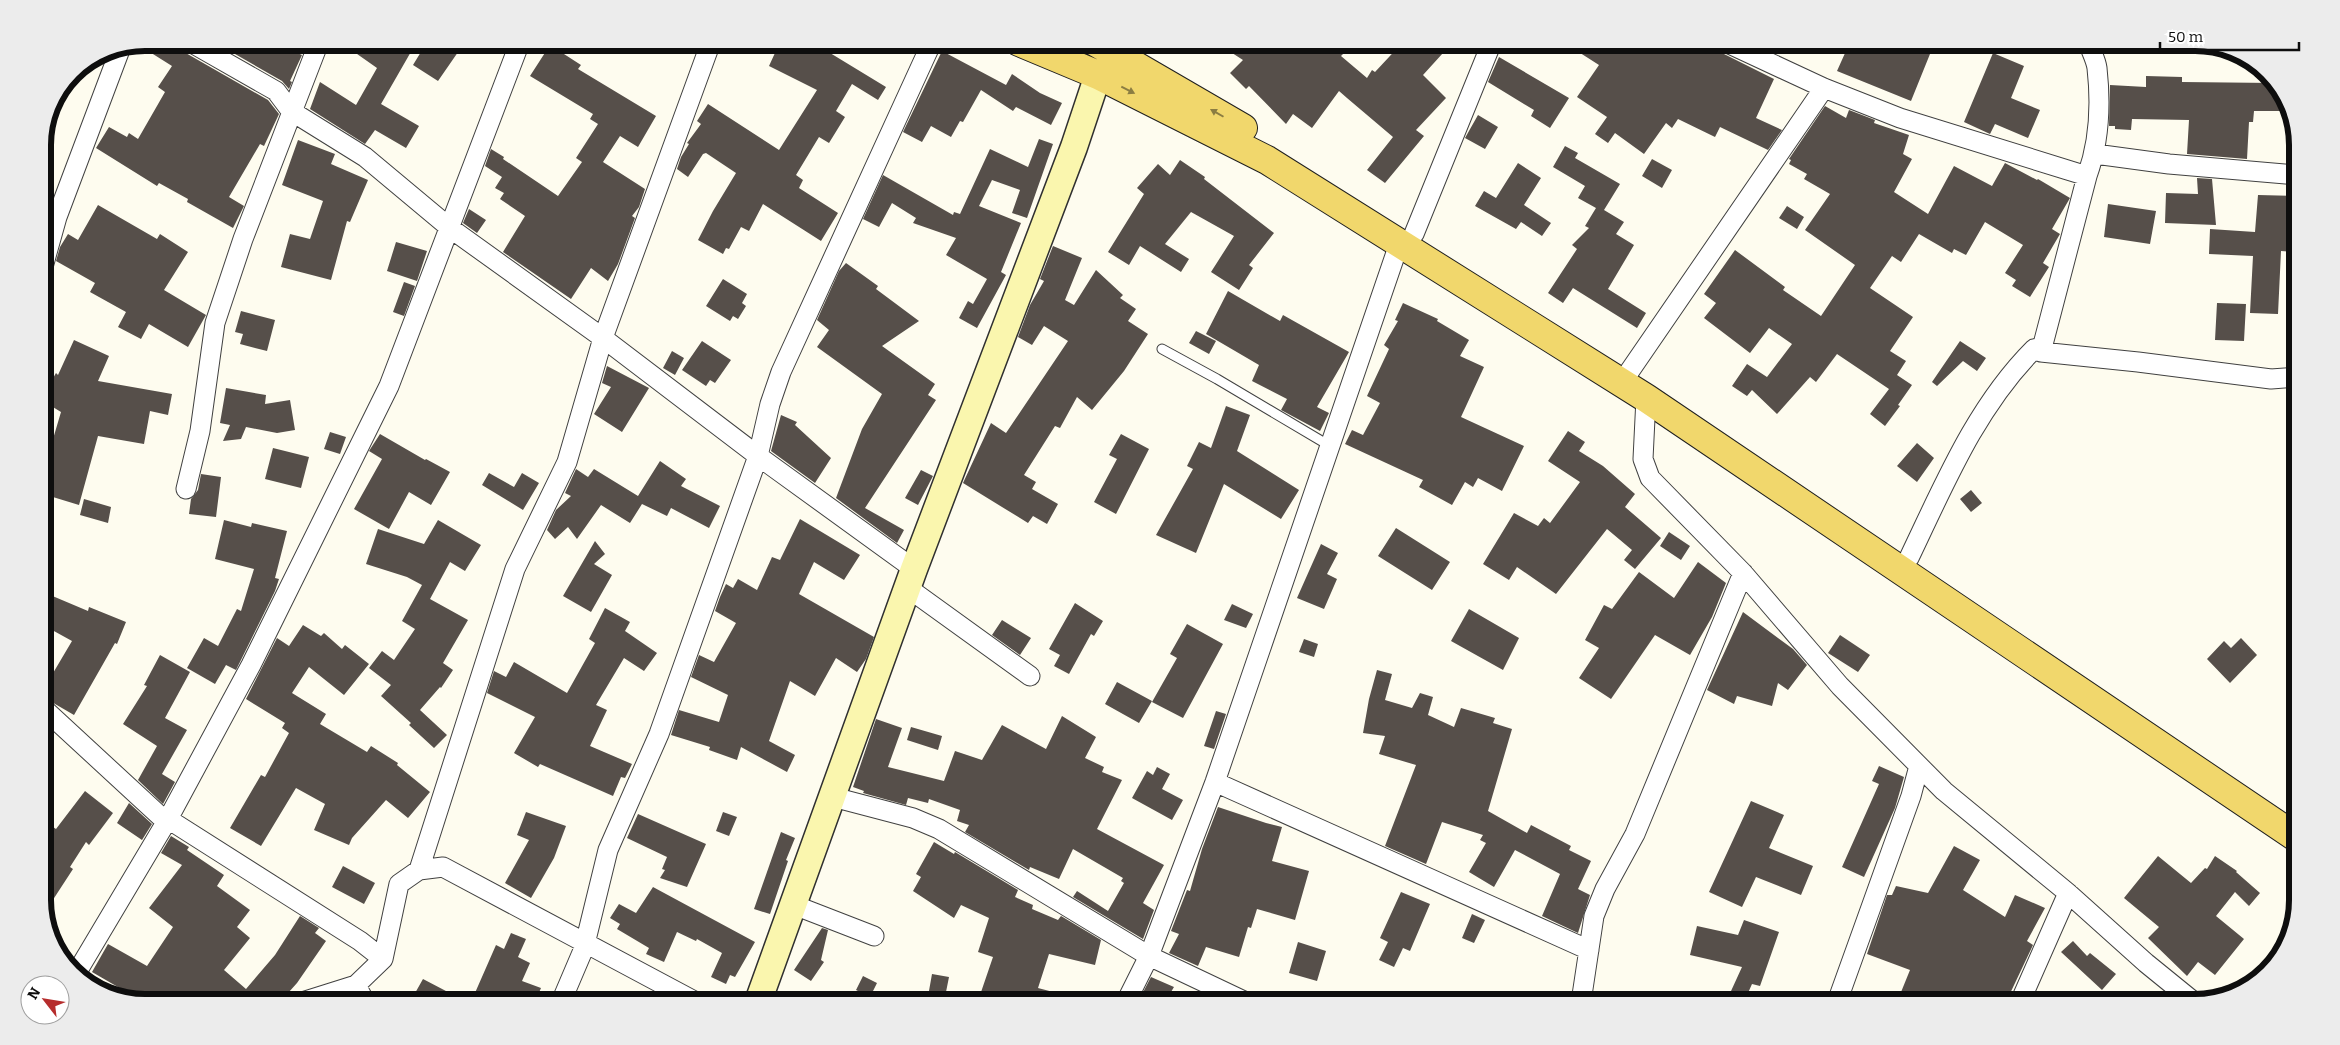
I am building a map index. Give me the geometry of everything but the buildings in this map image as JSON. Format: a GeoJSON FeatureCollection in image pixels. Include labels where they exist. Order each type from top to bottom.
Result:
{"type":"FeatureCollection","features":[{"type":"Feature","properties":{"kind":"main road"},"geometry":{"type":"LineString","coordinates":[[1041,51],[1098,75],[1267,160],[1407,239],[1629,372],[1909,558],[1957,599],[2289,832]]}},
{"type":"Feature","properties":{"kind":"main road"},"geometry":{"type":"LineString","coordinates":[[1130,51],[1279,149],[1407,239],[1646,398],[2289,814]]}},
{"type":"Feature","properties":{"kind":"street"},"geometry":{"type":"LineString","coordinates":[[205,51],[276,92],[291,111],[365,157],[450,228],[603,338],[758,456],[1030,676]]}},
{"type":"Feature","properties":{"kind":"street"},"geometry":{"type":"LineString","coordinates":[[186,489],[200,431],[215,324],[234,264],[315,51]]}},
{"type":"Feature","properties":{"kind":"street"},"geometry":{"type":"LineString","coordinates":[[80,967],[168,819],[252,665],[389,386],[517,51]]}},
{"type":"Feature","properties":{"kind":"street"},"geometry":{"type":"LineString","coordinates":[[418,870],[515,569],[566,462],[603,338],[708,51]]}},
{"type":"Feature","properties":{"kind":"street"},"geometry":{"type":"LineString","coordinates":[[564,994],[584,943],[608,850],[659,734],[758,456],[770,404],[780,372],[928,51]]}},
{"type":"Feature","properties":{"kind":"street"},"geometry":{"type":"LineString","coordinates":[[1130,994],[1149,956],[1215,782],[1330,446],[1407,239],[1488,51]]}},
{"type":"Feature","properties":{"kind":"street"},"geometry":{"type":"LineString","coordinates":[[1744,51],[1824,88],[1900,118],[2087,176]]}},
{"type":"Feature","properties":{"kind":"street"},"geometry":{"type":"LineString","coordinates":[[2041,352],[2087,176],[2095,154],[2098,127],[2097,67],[2091,51]]}},
{"type":"Feature","properties":{"kind":"street"},"geometry":{"type":"LineString","coordinates":[[51,239],[57,217],[118,55]]}},
{"type":"Feature","properties":{"kind":"street"},"geometry":{"type":"LineString","coordinates":[[761,994],[911,578],[1074,147],[1098,75]]}},
{"type":"Feature","properties":{"kind":"street"},"geometry":{"type":"LineString","coordinates":[[1629,372],[1824,88]]}},
{"type":"Feature","properties":{"kind":"street"},"geometry":{"type":"LineString","coordinates":[[2095,154],[2170,164],[2289,174]]}},
{"type":"Feature","properties":{"kind":"street"},"geometry":{"type":"LineString","coordinates":[[1909,558],[1961,450],[2014,369],[2034,349],[2041,352],[2271,379],[2289,378]]}},
{"type":"Feature","properties":{"kind":"street"},"geometry":{"type":"LineString","coordinates":[[1646,398],[1644,459],[1650,478],[1743,574],[1840,686],[1944,791],[2068,893],[2146,963],[2184,994]]}},
{"type":"Feature","properties":{"kind":"street"},"geometry":{"type":"LineString","coordinates":[[1582,994],[1594,916],[1605,889],[1635,834],[1743,574]]}},
{"type":"Feature","properties":{"kind":"street"},"geometry":{"type":"LineString","coordinates":[[51,715],[160,816],[168,819],[360,941],[383,959]]}},
{"type":"Feature","properties":{"kind":"street"},"geometry":{"type":"LineString","coordinates":[[1840,994],[1911,796],[1919,766]]}},
{"type":"Feature","properties":{"kind":"street"},"geometry":{"type":"LineString","coordinates":[[1215,782],[1589,950]]}},
{"type":"Feature","properties":{"kind":"street"},"geometry":{"type":"LineString","coordinates":[[833,797],[913,818],[939,829],[1149,956],[1229,994]]}},
{"type":"Feature","properties":{"kind":"street"},"geometry":{"type":"LineString","coordinates":[[327,994],[356,985],[383,959],[399,884],[418,870],[443,868],[681,994]]}},
{"type":"Feature","properties":{"kind":"street"},"geometry":{"type":"LineString","coordinates":[[2024,994],[2068,893]]}},
{"type":"Feature","properties":{"kind":"street"},"geometry":{"type":"LineString","coordinates":[[794,905],[874,936]]}},
{"type":"Feature","properties":{"kind":"street"},"geometry":{"type":"LineString","coordinates":[[356,985],[361,994]]}},
{"type":"Feature","properties":{"kind":"lane"},"geometry":{"type":"LineString","coordinates":[[1162,350],[1217,379],[1330,446]]}}]}
